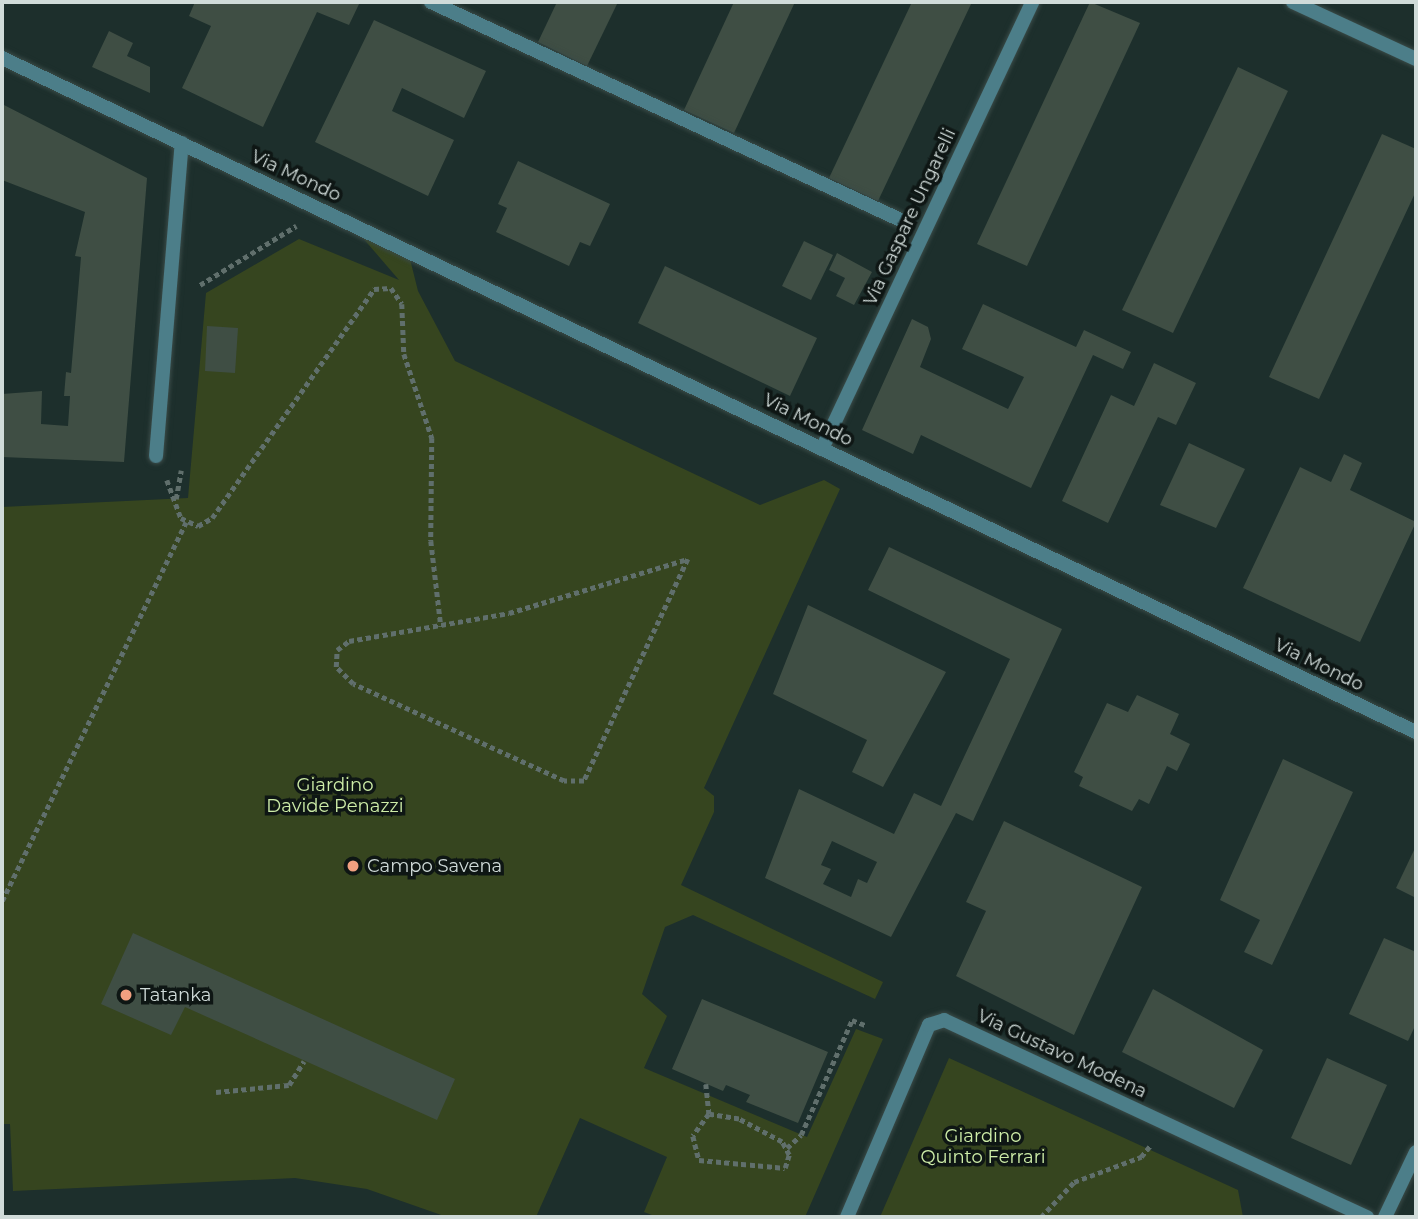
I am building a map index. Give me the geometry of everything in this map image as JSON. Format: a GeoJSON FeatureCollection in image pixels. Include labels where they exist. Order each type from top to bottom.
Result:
{"type":"FeatureCollection","features":[{"type":"Feature","properties":{"kind":"street"},"geometry":{"type":"LineString","coordinates":[[431,2],[907,223]]}},
{"type":"Feature","properties":{"kind":"street","name":"Via Gaspare Ungarelli"},"geometry":{"type":"LineString","coordinates":[[822,449],[1032,2]]}},
{"type":"Feature","properties":{"kind":"street"},"geometry":{"type":"LineString","coordinates":[[1293,2],[1416,59]]}},
{"type":"Feature","properties":{"kind":"street","name":"Via Mondo"},"geometry":{"type":"LineString","coordinates":[[2,58],[1416,732]]}},
{"type":"Feature","properties":{"kind":"street"},"geometry":{"type":"LineString","coordinates":[[156,456],[182,143]]}},
{"type":"Feature","properties":{"kind":"street","name":"Via Gustavo Modena"},"geometry":{"type":"LineString","coordinates":[[846,1217],[929,1025],[944,1020],[1367,1217]]}},
{"type":"Feature","properties":{"kind":"street"},"geometry":{"type":"LineString","coordinates":[[1385,1217],[1416,1152]]}},
{"type":"Feature","properties":{"kind":"path"},"geometry":{"type":"LineString","coordinates":[[196,300],[197,287],[294,232],[298,223]]}},
{"type":"Feature","properties":{"kind":"path"},"geometry":{"type":"LineString","coordinates":[[183,453],[176,500],[186,522],[198,526],[212,518],[374,289],[391,288],[402,304],[404,354],[432,438],[431,541],[440,626]]}},
{"type":"Feature","properties":{"kind":"path"},"geometry":{"type":"LineString","coordinates":[[2,901],[186,522]]}},
{"type":"Feature","properties":{"kind":"path"},"geometry":{"type":"LineString","coordinates":[[688,559],[584,781],[564,780],[403,707],[353,684],[336,667],[337,650],[349,641],[440,626],[509,613],[688,559]]}},
{"type":"Feature","properties":{"kind":"path"},"geometry":{"type":"LineString","coordinates":[[787,1148],[801,1135],[852,1020],[865,1025]]}},
{"type":"Feature","properties":{"kind":"path"},"geometry":{"type":"LineString","coordinates":[[216,1092],[289,1085],[304,1060]]}},
{"type":"Feature","properties":{"kind":"path"},"geometry":{"type":"LineString","coordinates":[[706,1084],[709,1114],[693,1136],[695,1152],[710,1165],[777,1171],[789,1162],[787,1148]]}},
{"type":"Feature","properties":{"kind":"path"},"geometry":{"type":"LineString","coordinates":[[709,1114],[739,1119],[787,1148]]}},
{"type":"Feature","properties":{"kind":"path"},"geometry":{"type":"LineString","coordinates":[[1041,1217],[1074,1182],[1141,1157],[1150,1146]]}},
{"type":"Feature","properties":{"kind":"green space","name":"Giardino Davide Penazzi"},"geometry":{"type":"Polygon","coordinates":[[[350,223],[408,251],[418,291],[455,361],[760,505],[824,480],[840,489],[704,788],[714,796],[714,812],[681,885],[883,982],[875,999],[693,915],[665,927],[642,994],[667,1016],[644,1068],[807,1137],[856,1029],[883,1039],[805,1217],[657,1217],[644,1212],[667,1157],[580,1118],[536,1217],[447,1217],[367,1189],[295,1178],[13,1191],[10,1124],[2,1124],[2,507],[188,498],[206,293],[299,239],[399,280],[350,223]]]}},
{"type":"Feature","properties":{"kind":"green space","name":"Giardino Quinto Ferrari"},"geometry":{"type":"Polygon","coordinates":[[[949,1058],[1238,1190],[1243,1217],[880,1217],[949,1058]]]}},
{"type":"Feature","properties":{"kind":"building"},"geometry":{"type":"Polygon","coordinates":[[[195,2],[360,2],[349,25],[317,12],[263,127],[182,88],[211,26],[189,16],[195,2]]]}},
{"type":"Feature","properties":{"kind":"building"},"geometry":{"type":"Polygon","coordinates":[[[557,2],[618,2],[587,66],[538,42],[557,2]]]}},
{"type":"Feature","properties":{"kind":"building"},"geometry":{"type":"Polygon","coordinates":[[[734,2],[795,2],[734,133],[684,110],[734,2]]]}},
{"type":"Feature","properties":{"kind":"building"},"geometry":{"type":"Polygon","coordinates":[[[912,2],[972,2],[878,201],[829,178],[912,2]]]}},
{"type":"Feature","properties":{"kind":"building"},"geometry":{"type":"Polygon","coordinates":[[[1090,2],[1140,23],[1027,266],[977,244],[1090,2]]]}},
{"type":"Feature","properties":{"kind":"building"},"geometry":{"type":"Polygon","coordinates":[[[374,20],[486,71],[464,118],[402,88],[392,111],[454,140],[428,196],[315,142],[374,20]]]}},
{"type":"Feature","properties":{"kind":"building"},"geometry":{"type":"Polygon","coordinates":[[[109,31],[133,43],[127,56],[150,67],[150,93],[92,67],[109,31]]]}},
{"type":"Feature","properties":{"kind":"building"},"geometry":{"type":"Polygon","coordinates":[[[1238,67],[1288,91],[1173,333],[1122,310],[1238,67]]]}},
{"type":"Feature","properties":{"kind":"building"},"geometry":{"type":"Polygon","coordinates":[[[2,104],[147,178],[124,462],[2,457],[2,394],[42,391],[41,424],[68,426],[70,396],[64,396],[66,372],[71,373],[81,257],[75,256],[85,212],[2,180],[2,104]]]}},
{"type":"Feature","properties":{"kind":"building"},"geometry":{"type":"Polygon","coordinates":[[[1382,134],[1416,149],[1416,191],[1319,399],[1269,377],[1382,134]]]}},
{"type":"Feature","properties":{"kind":"building"},"geometry":{"type":"Polygon","coordinates":[[[518,161],[610,204],[590,246],[580,242],[569,266],[496,232],[507,208],[498,204],[518,161]]]}},
{"type":"Feature","properties":{"kind":"building"},"geometry":{"type":"Polygon","coordinates":[[[804,241],[833,255],[811,300],[782,286],[804,241]]]}},
{"type":"Feature","properties":{"kind":"building"},"geometry":{"type":"Polygon","coordinates":[[[837,253],[872,272],[854,305],[836,296],[845,278],[829,270],[837,253]]]}},
{"type":"Feature","properties":{"kind":"building"},"geometry":{"type":"Polygon","coordinates":[[[665,266],[817,338],[790,396],[638,323],[665,266]]]}},
{"type":"Feature","properties":{"kind":"building"},"geometry":{"type":"Polygon","coordinates":[[[983,304],[1076,347],[1084,330],[1131,352],[1123,369],[1093,355],[1031,488],[921,435],[913,454],[862,430],[912,319],[928,327],[931,339],[920,367],[1008,409],[1024,377],[962,349],[983,304]]]}},
{"type":"Feature","properties":{"kind":"building"},"geometry":{"type":"Polygon","coordinates":[[[207,326],[238,328],[235,373],[205,371],[207,326]]]}},
{"type":"Feature","properties":{"kind":"building"},"geometry":{"type":"Polygon","coordinates":[[[1154,363],[1196,383],[1176,425],[1158,417],[1108,523],[1062,501],[1111,395],[1134,406],[1154,363]]]}},
{"type":"Feature","properties":{"kind":"building"},"geometry":{"type":"Polygon","coordinates":[[[1189,443],[1245,469],[1216,528],[1160,505],[1189,443]]]}},
{"type":"Feature","properties":{"kind":"building"},"geometry":{"type":"Polygon","coordinates":[[[1344,454],[1362,463],[1350,490],[1416,522],[1360,642],[1243,588],[1300,467],[1331,482],[1344,454]]]}},
{"type":"Feature","properties":{"kind":"building"},"geometry":{"type":"Polygon","coordinates":[[[889,547],[1062,629],[973,821],[956,813],[891,937],[765,878],[799,789],[894,834],[914,793],[941,806],[1010,659],[868,590],[889,547]],[[832,841],[821,865],[831,869],[823,884],[851,897],[858,879],[867,883],[877,862],[832,841]]]}},
{"type":"Feature","properties":{"kind":"building"},"geometry":{"type":"Polygon","coordinates":[[[808,605],[946,672],[883,787],[852,772],[867,740],[773,694],[808,605]]]}},
{"type":"Feature","properties":{"kind":"building"},"geometry":{"type":"Polygon","coordinates":[[[1137,695],[1179,714],[1170,734],[1190,744],[1177,771],[1167,766],[1149,804],[1139,799],[1132,811],[1079,786],[1083,777],[1074,772],[1107,703],[1128,712],[1137,695]]]}},
{"type":"Feature","properties":{"kind":"building"},"geometry":{"type":"Polygon","coordinates":[[[1283,759],[1353,792],[1272,965],[1244,952],[1260,920],[1220,900],[1283,759]]]}},
{"type":"Feature","properties":{"kind":"building"},"geometry":{"type":"Polygon","coordinates":[[[1004,821],[1142,887],[1074,1035],[956,976],[986,911],[966,902],[1004,821]]]}},
{"type":"Feature","properties":{"kind":"building"},"geometry":{"type":"Polygon","coordinates":[[[1416,846],[1416,898],[1396,888],[1416,846]]]}},
{"type":"Feature","properties":{"kind":"building"},"geometry":{"type":"Polygon","coordinates":[[[133,933],[455,1079],[437,1120],[185,1007],[171,1035],[101,1004],[133,933]]]}},
{"type":"Feature","properties":{"kind":"building"},"geometry":{"type":"Polygon","coordinates":[[[1384,938],[1416,952],[1416,1024],[1408,1041],[1349,1014],[1384,938]]]}},
{"type":"Feature","properties":{"kind":"building"},"geometry":{"type":"Polygon","coordinates":[[[1153,989],[1263,1050],[1234,1108],[1122,1052],[1153,989]]]}},
{"type":"Feature","properties":{"kind":"building"},"geometry":{"type":"Polygon","coordinates":[[[702,999],[828,1052],[798,1123],[746,1102],[750,1095],[726,1085],[723,1091],[672,1069],[702,999]]]}},
{"type":"Feature","properties":{"kind":"building"},"geometry":{"type":"Polygon","coordinates":[[[1327,1058],[1387,1085],[1351,1165],[1291,1138],[1327,1058]]]}},
{"type":"Feature","properties":{"kind":"place","name":"Campo Savena"},"geometry":{"type":"Point","coordinates":[353,866]}},
{"type":"Feature","properties":{"kind":"place","name":"Tatanka"},"geometry":{"type":"Point","coordinates":[126,995]}}]}
